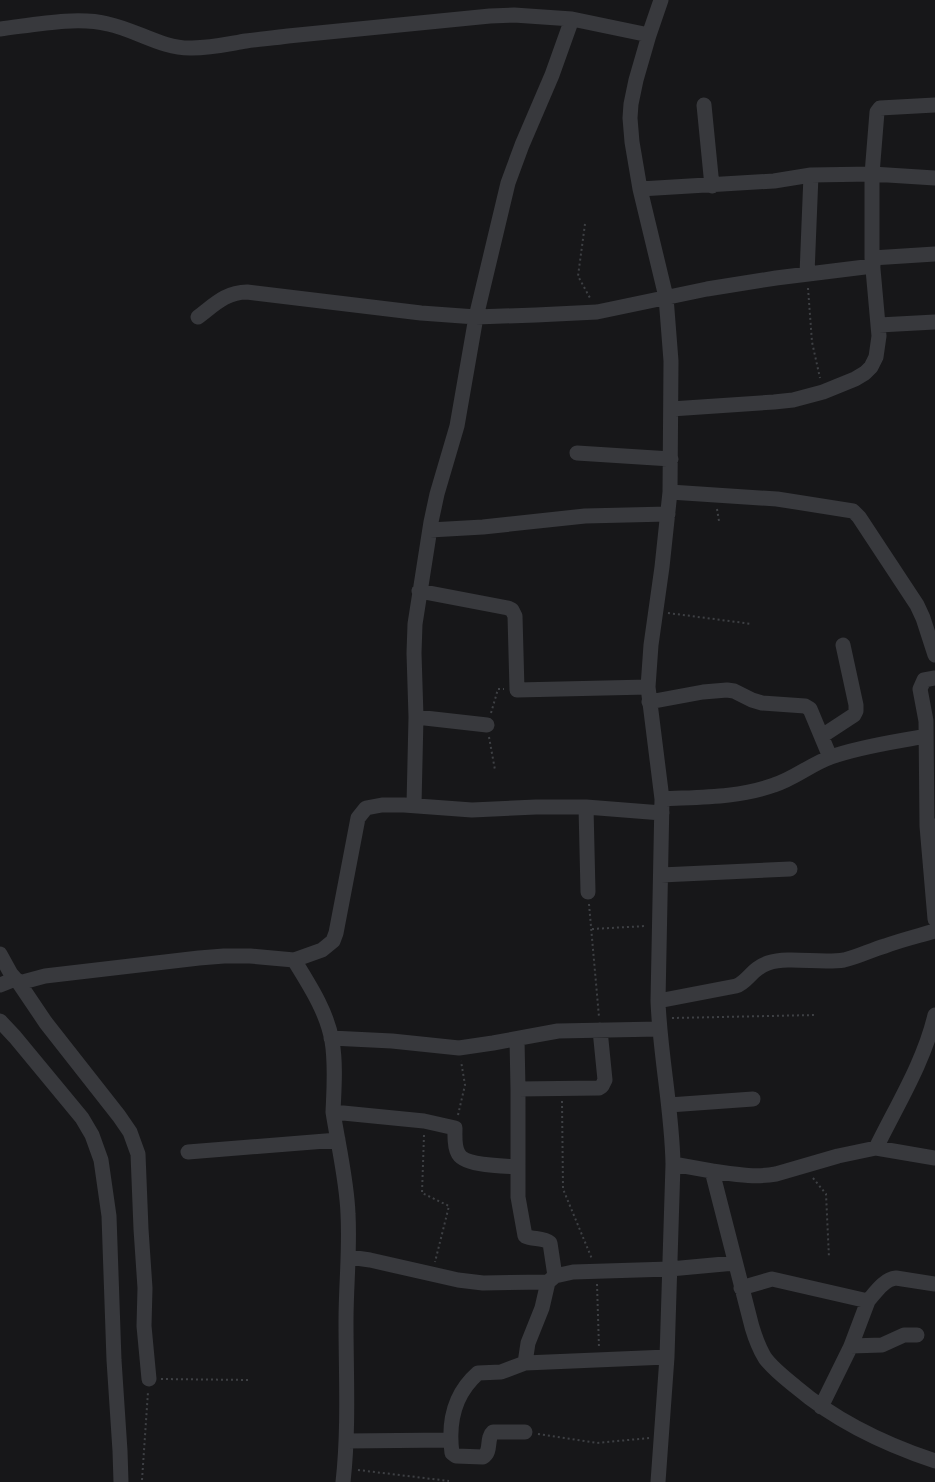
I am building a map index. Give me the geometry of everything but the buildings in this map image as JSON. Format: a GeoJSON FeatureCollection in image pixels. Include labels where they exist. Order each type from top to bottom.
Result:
{"type":"FeatureCollection","features":[{"type":"Feature","properties":{"kind":"street"},"geometry":{"type":"LineString","coordinates":[[658,1482],[667,1357],[673,1138],[659,1023],[659,926],[662,806],[648,686],[655,611],[662,566],[670,492],[671,361],[666,297],[640,190],[632,142],[630,118],[636,80],[661,0]]}},
{"type":"Feature","properties":{"kind":"street"},"geometry":{"type":"LineString","coordinates":[[0,29],[65,22],[93,21],[130,30],[152,40],[190,48],[220,46],[247,41],[315,33],[514,14],[572,19],[649,35]]}},
{"type":"Feature","properties":{"kind":"street"},"geometry":{"type":"LineString","coordinates":[[414,805],[416,717],[414,653],[415,624],[419,591],[437,494],[457,426],[476,317],[508,183],[522,145],[552,75],[572,19]]}},
{"type":"Feature","properties":{"kind":"street"},"geometry":{"type":"LineString","coordinates":[[704,105],[712,186]]}},
{"type":"Feature","properties":{"kind":"street"},"geometry":{"type":"LineString","coordinates":[[671,409],[793,400],[823,392],[855,379],[871,367],[878,349],[879,325],[872,262],[872,174],[876,114],[878,110],[935,105]]}},
{"type":"Feature","properties":{"kind":"street"},"geometry":{"type":"LineString","coordinates":[[640,190],[774,181],[811,175],[872,174],[935,178]]}},
{"type":"Feature","properties":{"kind":"street"},"geometry":{"type":"LineString","coordinates":[[807,274],[811,175]]}},
{"type":"Feature","properties":{"kind":"street"},"geometry":{"type":"LineString","coordinates":[[198,317],[222,299],[237,292],[421,313],[476,317],[598,312],[666,297],[776,278],[872,262],[935,254]]}},
{"type":"Feature","properties":{"kind":"street"},"geometry":{"type":"LineString","coordinates":[[879,325],[935,322]]}},
{"type":"Feature","properties":{"kind":"street"},"geometry":{"type":"LineString","coordinates":[[577,453],[671,459]]}},
{"type":"Feature","properties":{"kind":"street"},"geometry":{"type":"LineString","coordinates":[[670,492],[777,499],[853,511],[859,517],[920,611],[935,655]]}},
{"type":"Feature","properties":{"kind":"street"},"geometry":{"type":"LineString","coordinates":[[430,530],[483,527],[585,516],[668,514]]}},
{"type":"Feature","properties":{"kind":"street"},"geometry":{"type":"LineString","coordinates":[[419,591],[512,610],[515,616],[517,690],[648,686]]}},
{"type":"Feature","properties":{"kind":"street"},"geometry":{"type":"LineString","coordinates":[[920,611],[935,617]]}},
{"type":"Feature","properties":{"kind":"street"},"geometry":{"type":"LineString","coordinates":[[822,736],[854,715],[856,711],[843,645]]}},
{"type":"Feature","properties":{"kind":"street"},"geometry":{"type":"LineString","coordinates":[[935,678],[924,680],[920,689],[926,721],[935,919]]}},
{"type":"Feature","properties":{"kind":"street"},"geometry":{"type":"LineString","coordinates":[[649,702],[713,691],[730,690],[762,703],[807,707],[810,709],[830,757]]}},
{"type":"Feature","properties":{"kind":"street"},"geometry":{"type":"LineString","coordinates":[[416,717],[487,725]]}},
{"type":"Feature","properties":{"kind":"street"},"geometry":{"type":"LineString","coordinates":[[0,985],[45,976],[218,957],[270,957],[294,960],[322,950],[328,946],[335,937],[346,890],[358,818],[366,808],[375,806],[414,805],[472,810],[549,806],[662,806],[731,795],[768,787],[830,757],[868,746],[926,736]]}},
{"type":"Feature","properties":{"kind":"street"},"geometry":{"type":"LineString","coordinates":[[586,807],[588,892]]}},
{"type":"Feature","properties":{"kind":"street"},"geometry":{"type":"LineString","coordinates":[[661,875],[790,870]]}},
{"type":"Feature","properties":{"kind":"street"},"geometry":{"type":"LineString","coordinates":[[658,1001],[740,985],[750,973],[767,963],[783,961],[813,962],[843,960],[900,941],[935,932]]}},
{"type":"Feature","properties":{"kind":"street"},"geometry":{"type":"LineString","coordinates":[[0,954],[46,1023],[119,1116],[130,1132],[138,1154],[145,1281],[145,1333],[149,1379]]}},
{"type":"Feature","properties":{"kind":"street"},"geometry":{"type":"LineString","coordinates":[[294,960],[321,1008],[331,1038],[334,1058],[333,1112],[348,1213],[349,1257],[346,1320],[347,1367],[344,1475]]}},
{"type":"Feature","properties":{"kind":"street"},"geometry":{"type":"LineString","coordinates":[[876,1148],[930,1050],[935,1015]]}},
{"type":"Feature","properties":{"kind":"street"},"geometry":{"type":"LineString","coordinates":[[0,1021],[82,1118],[92,1135],[102,1160],[109,1216],[114,1360],[121,1482]]}},
{"type":"Feature","properties":{"kind":"street"},"geometry":{"type":"LineString","coordinates":[[331,1038],[392,1041],[459,1048],[517,1039],[553,1031],[600,1030],[659,1023]]}},
{"type":"Feature","properties":{"kind":"street"},"geometry":{"type":"LineString","coordinates":[[518,1089],[599,1088],[604,1083],[600,1030]]}},
{"type":"Feature","properties":{"kind":"street"},"geometry":{"type":"LineString","coordinates":[[517,1039],[518,1197],[524,1234],[527,1238],[546,1240],[550,1243],[551,1279],[542,1308],[528,1343],[525,1362]]}},
{"type":"Feature","properties":{"kind":"street"},"geometry":{"type":"LineString","coordinates":[[669,1105],[753,1099]]}},
{"type":"Feature","properties":{"kind":"street"},"geometry":{"type":"LineString","coordinates":[[333,1112],[424,1121],[455,1128],[457,1153],[463,1159],[476,1163],[518,1167]]}},
{"type":"Feature","properties":{"kind":"street"},"geometry":{"type":"LineString","coordinates":[[188,1152],[338,1140]]}},
{"type":"Feature","properties":{"kind":"street"},"geometry":{"type":"LineString","coordinates":[[673,1164],[744,1176],[766,1176],[838,1156],[876,1148],[935,1158]]}},
{"type":"Feature","properties":{"kind":"street"},"geometry":{"type":"LineString","coordinates":[[712,1171],[752,1327],[758,1345],[765,1357],[782,1375],[821,1406],[854,1427],[908,1452],[935,1461]]}},
{"type":"Feature","properties":{"kind":"street"},"geometry":{"type":"LineString","coordinates":[[349,1257],[433,1273],[458,1280],[483,1283],[551,1279],[573,1272],[597,1270],[670,1269],[735,1263]]}},
{"type":"Feature","properties":{"kind":"street"},"geometry":{"type":"LineString","coordinates":[[821,1406],[851,1346],[868,1301],[879,1288],[890,1279],[896,1278],[935,1284]]}},
{"type":"Feature","properties":{"kind":"street"},"geometry":{"type":"LineString","coordinates":[[741,1288],[772,1279],[868,1301]]}},
{"type":"Feature","properties":{"kind":"street"},"geometry":{"type":"LineString","coordinates":[[851,1346],[882,1345],[904,1335],[917,1335]]}},
{"type":"Feature","properties":{"kind":"street"},"geometry":{"type":"LineString","coordinates":[[525,1432],[493,1432],[490,1435],[487,1454],[483,1457],[454,1455],[452,1453],[450,1440],[455,1405],[465,1387],[476,1374],[480,1372],[501,1372],[525,1362],[667,1357]]}},
{"type":"Feature","properties":{"kind":"street"},"geometry":{"type":"LineString","coordinates":[[346,1441],[450,1440]]}},
{"type":"Feature","properties":{"kind":"path"},"geometry":{"type":"LineString","coordinates":[[585,224],[578,276],[598,312]]}},
{"type":"Feature","properties":{"kind":"path"},"geometry":{"type":"LineString","coordinates":[[807,274],[812,342],[823,392]]}},
{"type":"Feature","properties":{"kind":"path"},"geometry":{"type":"LineString","coordinates":[[655,611],[752,624]]}},
{"type":"Feature","properties":{"kind":"path"},"geometry":{"type":"LineString","coordinates":[[495,770],[487,725],[498,689],[517,690]]}},
{"type":"Feature","properties":{"kind":"path"},"geometry":{"type":"LineString","coordinates":[[588,892],[600,1030]]}},
{"type":"Feature","properties":{"kind":"path"},"geometry":{"type":"LineString","coordinates":[[592,929],[659,926]]}},
{"type":"Feature","properties":{"kind":"path"},"geometry":{"type":"LineString","coordinates":[[659,1023],[817,1015]]}},
{"type":"Feature","properties":{"kind":"path"},"geometry":{"type":"LineString","coordinates":[[455,1128],[465,1085],[459,1048]]}},
{"type":"Feature","properties":{"kind":"path"},"geometry":{"type":"LineString","coordinates":[[562,1089],[563,1189],[597,1270],[600,1359]]}},
{"type":"Feature","properties":{"kind":"path"},"geometry":{"type":"LineString","coordinates":[[424,1121],[422,1193],[449,1206],[433,1273]]}},
{"type":"Feature","properties":{"kind":"path"},"geometry":{"type":"LineString","coordinates":[[804,1166],[826,1194],[830,1258]]}},
{"type":"Feature","properties":{"kind":"path"},"geometry":{"type":"LineString","coordinates":[[142,1480],[149,1379],[250,1380]]}},
{"type":"Feature","properties":{"kind":"path"},"geometry":{"type":"LineString","coordinates":[[525,1432],[597,1443],[662,1436]]}},
{"type":"Feature","properties":{"kind":"path"},"geometry":{"type":"LineString","coordinates":[[344,1475],[449,1481]]}}]}
